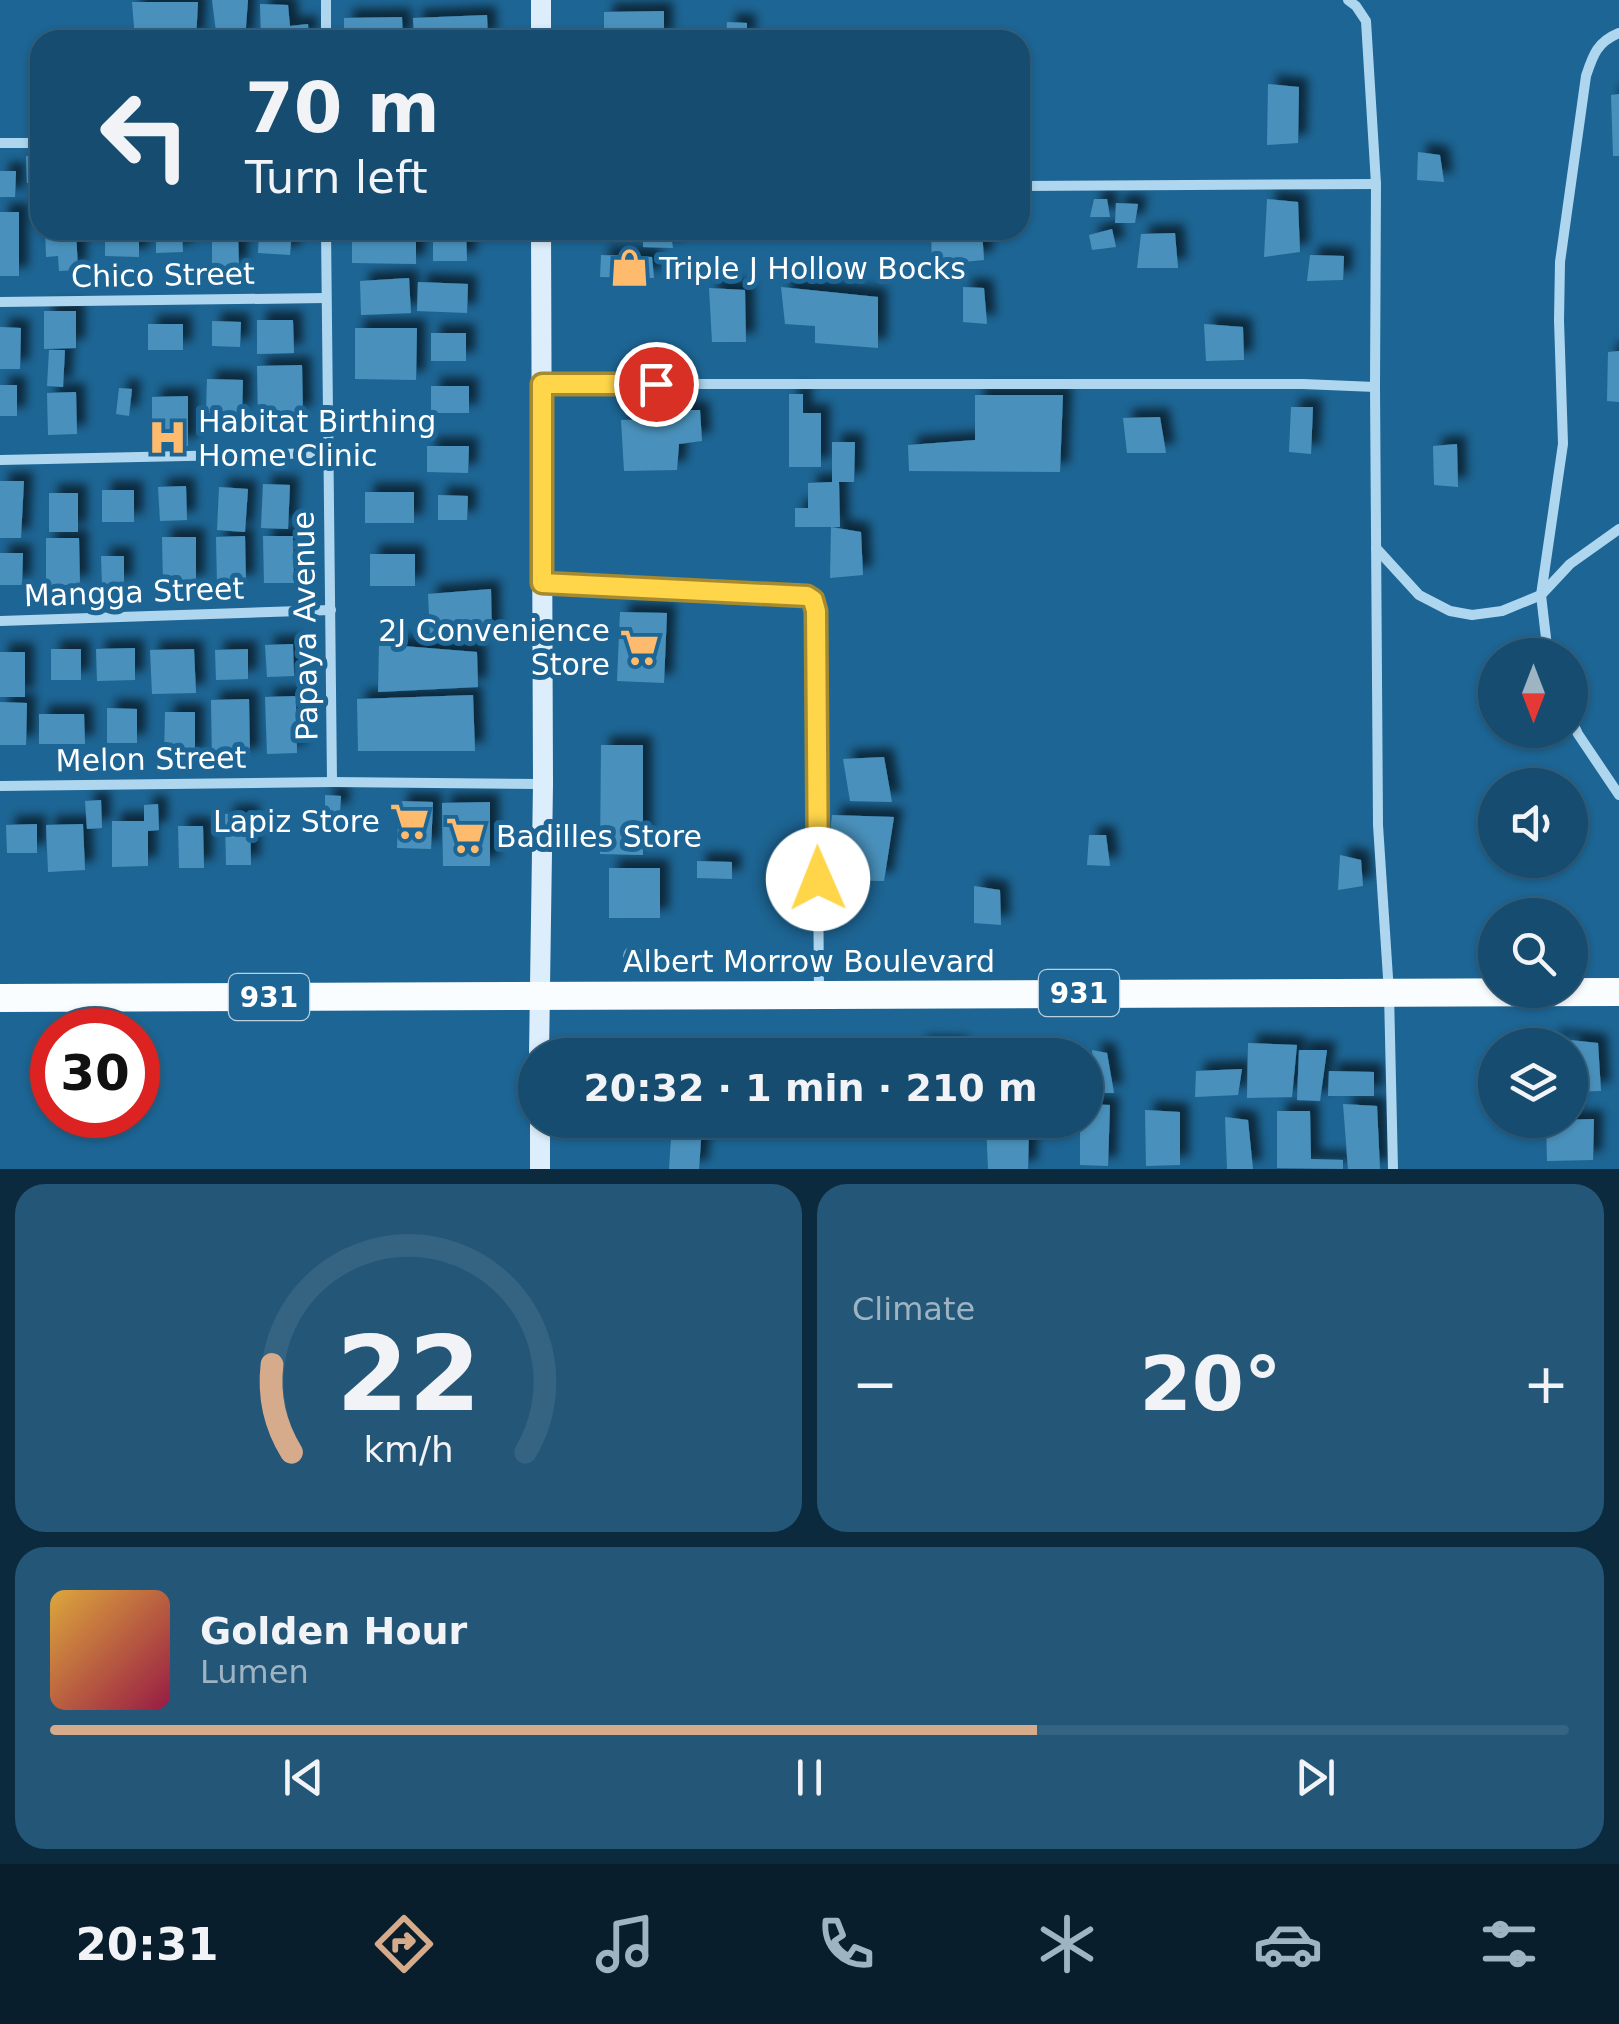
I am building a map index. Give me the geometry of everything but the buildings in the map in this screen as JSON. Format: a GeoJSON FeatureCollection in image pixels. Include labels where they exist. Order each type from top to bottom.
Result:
{"type":"FeatureCollection","features":[{"type":"Feature","properties":{"kind":"highway","name":"Albert Morrow Boulevard"},"geometry":{"type":"LineString","coordinates":[[0,998],[1619,992]]}},
{"type":"Feature","properties":{"kind":"main road"},"geometry":{"type":"LineString","coordinates":[[541,0],[541,30]]}},
{"type":"Feature","properties":{"kind":"main road"},"geometry":{"type":"LineString","coordinates":[[539,1038],[543,784],[541,240]]}},
{"type":"Feature","properties":{"kind":"main road"},"geometry":{"type":"LineString","coordinates":[[540,1138],[540,1169]]}},
{"type":"Feature","properties":{"kind":"street"},"geometry":{"type":"LineString","coordinates":[[326,0],[326,30]]}},
{"type":"Feature","properties":{"kind":"street"},"geometry":{"type":"LineString","coordinates":[[1348,0],[1366,22],[1376,184],[1378,825],[1389,993],[1393,1169]]}},
{"type":"Feature","properties":{"kind":"street"},"geometry":{"type":"LineString","coordinates":[[1546,638],[1541,595],[1562,444],[1560,262],[1586,76],[1605,39],[1619,33]]}},
{"type":"Feature","properties":{"kind":"street"},"geometry":{"type":"LineString","coordinates":[[0,143],[30,142]]}},
{"type":"Feature","properties":{"kind":"street"},"geometry":{"type":"LineString","coordinates":[[1030,186],[1376,184]]}},
{"type":"Feature","properties":{"kind":"street","name":"Papaya Avenue"},"geometry":{"type":"LineString","coordinates":[[326,240],[332,782]]}},
{"type":"Feature","properties":{"kind":"street","name":"Chico Street"},"geometry":{"type":"LineString","coordinates":[[0,302],[326,298]]}},
{"type":"Feature","properties":{"kind":"street"},"geometry":{"type":"LineString","coordinates":[[542,384],[1375,387]]}},
{"type":"Feature","properties":{"kind":"street"},"geometry":{"type":"LineString","coordinates":[[0,460],[327,453]]}},
{"type":"Feature","properties":{"kind":"street"},"geometry":{"type":"LineString","coordinates":[[1376,548],[1419,595],[1450,611],[1472,615],[1502,611],[1541,595],[1570,564],[1619,529]]}},
{"type":"Feature","properties":{"kind":"street"},"geometry":{"type":"LineString","coordinates":[[542,583],[807,596],[813,600],[819,994]]}},
{"type":"Feature","properties":{"kind":"street","name":"Mangga Street"},"geometry":{"type":"LineString","coordinates":[[0,621],[330,610]]}},
{"type":"Feature","properties":{"kind":"street"},"geometry":{"type":"LineString","coordinates":[[1587,748],[1619,795]]}},
{"type":"Feature","properties":{"kind":"street","name":"Melon Street"},"geometry":{"type":"LineString","coordinates":[[0,786],[543,784]]}},
{"type":"Feature","properties":{"kind":"place","name":"Triple J Hollow Bocks"},"geometry":{"type":"Point","coordinates":[629,268]}},
{"type":"Feature","properties":{"kind":"place","name":"Habitat Birthing Home Clinic"},"geometry":{"type":"Point","coordinates":[168,438]}},
{"type":"Feature","properties":{"kind":"place","name":"2J Convenience Store"},"geometry":{"type":"Point","coordinates":[640,647]}},
{"type":"Feature","properties":{"kind":"place","name":"Lapiz Store"},"geometry":{"type":"Point","coordinates":[410,821]}},
{"type":"Feature","properties":{"kind":"place","name":"Badilles Store"},"geometry":{"type":"Point","coordinates":[466,836]}},
{"type":"Feature","properties":{"kind":"route"},"geometry":{"type":"LineString","coordinates":[[656,384],[542,384],[542,583],[807,596],[813,600],[818,879]]}}]}
